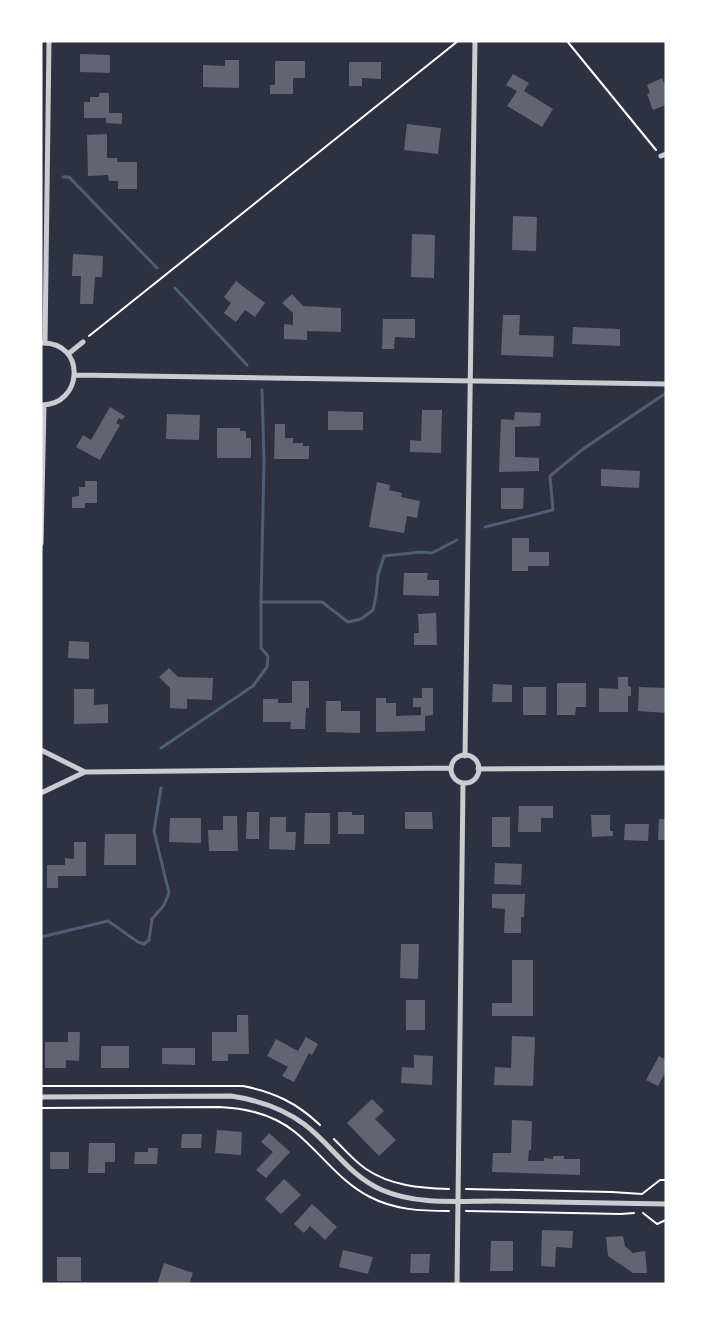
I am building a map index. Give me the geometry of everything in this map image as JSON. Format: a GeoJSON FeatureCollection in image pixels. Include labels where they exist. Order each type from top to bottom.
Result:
{"type":"FeatureCollection","features":[{"type":"Feature","properties":{"kind":"street"},"geometry":{"type":"LineString","coordinates":[[41,544],[42,405],[50,404],[63,398],[71,387],[75,375],[74,367],[68,354],[62,348],[43,343],[50,41]]}},
{"type":"Feature","properties":{"kind":"street"},"geometry":{"type":"LineString","coordinates":[[465,756],[475,41]]}},
{"type":"Feature","properties":{"kind":"street"},"geometry":{"type":"LineString","coordinates":[[68,354],[83,342]]}},
{"type":"Feature","properties":{"kind":"street"},"geometry":{"type":"LineString","coordinates":[[75,375],[666,384]]}},
{"type":"Feature","properties":{"kind":"street"},"geometry":{"type":"LineString","coordinates":[[41,750],[86,772]]}},
{"type":"Feature","properties":{"kind":"street"},"geometry":{"type":"LineString","coordinates":[[465,756],[475,761],[478,769],[476,777],[472,781],[464,783],[453,777],[451,768],[456,759],[465,756]]}},
{"type":"Feature","properties":{"kind":"street"},"geometry":{"type":"LineString","coordinates":[[41,793],[86,772],[451,768]]}},
{"type":"Feature","properties":{"kind":"street"},"geometry":{"type":"LineString","coordinates":[[478,769],[666,768]]}},
{"type":"Feature","properties":{"kind":"street"},"geometry":{"type":"LineString","coordinates":[[456,1284],[464,783]]}},
{"type":"Feature","properties":{"kind":"street"},"geometry":{"type":"LineString","coordinates":[[41,1097],[231,1096],[253,1099],[276,1108],[306,1126],[351,1171],[367,1182],[404,1198],[458,1201],[666,1204]]}},
{"type":"Feature","properties":{"kind":"path"},"geometry":{"type":"LineString","coordinates":[[83,342],[458,41]]}},
{"type":"Feature","properties":{"kind":"path"},"geometry":{"type":"LineString","coordinates":[[568,41],[664,155]]}},
{"type":"Feature","properties":{"kind":"path"},"geometry":{"type":"LineString","coordinates":[[41,1086],[242,1086],[273,1093],[308,1114],[323,1128]]}},
{"type":"Feature","properties":{"kind":"path"},"geometry":{"type":"LineString","coordinates":[[330,1135],[358,1163],[377,1175],[417,1188],[642,1194],[660,1180],[666,1180]]}},
{"type":"Feature","properties":{"kind":"building"},"geometry":{"type":"Polygon","coordinates":[[[80,54],[110,55],[110,73],[80,72],[80,54]]]}},
{"type":"Feature","properties":{"kind":"building"},"geometry":{"type":"Polygon","coordinates":[[[225,60],[239,60],[239,88],[203,87],[203,65],[225,66],[225,60]]]}},
{"type":"Feature","properties":{"kind":"building"},"geometry":{"type":"Polygon","coordinates":[[[275,61],[305,61],[305,78],[293,78],[293,94],[270,94],[270,85],[275,85],[275,61]]]}},
{"type":"Feature","properties":{"kind":"building"},"geometry":{"type":"Polygon","coordinates":[[[349,62],[381,62],[381,79],[362,78],[362,86],[349,86],[349,62]]]}},
{"type":"Feature","properties":{"kind":"building"},"geometry":{"type":"Polygon","coordinates":[[[513,74],[529,83],[524,91],[553,109],[542,127],[507,106],[517,91],[506,85],[513,74]]]}},
{"type":"Feature","properties":{"kind":"building"},"geometry":{"type":"Polygon","coordinates":[[[662,78],[666,88],[666,105],[653,110],[647,94],[650,93],[647,85],[662,78]]]}},
{"type":"Feature","properties":{"kind":"building"},"geometry":{"type":"Polygon","coordinates":[[[99,93],[109,93],[109,113],[122,113],[122,124],[106,123],[106,118],[84,118],[84,102],[90,102],[90,97],[99,97],[99,93]]]}},
{"type":"Feature","properties":{"kind":"building"},"geometry":{"type":"Polygon","coordinates":[[[407,124],[441,128],[438,154],[404,150],[407,124]]]}},
{"type":"Feature","properties":{"kind":"building"},"geometry":{"type":"Polygon","coordinates":[[[107,134],[107,158],[117,158],[117,162],[137,162],[137,189],[118,189],[118,181],[109,181],[108,175],[88,176],[87,135],[107,134]]]}},
{"type":"Feature","properties":{"kind":"building"},"geometry":{"type":"Polygon","coordinates":[[[513,216],[537,217],[536,251],[512,250],[513,216]]]}},
{"type":"Feature","properties":{"kind":"building"},"geometry":{"type":"Polygon","coordinates":[[[412,234],[435,235],[434,278],[411,277],[412,234]]]}},
{"type":"Feature","properties":{"kind":"building"},"geometry":{"type":"Polygon","coordinates":[[[73,254],[103,256],[102,277],[95,277],[93,304],[80,304],[81,276],[72,276],[73,254]]]}},
{"type":"Feature","properties":{"kind":"building"},"geometry":{"type":"Polygon","coordinates":[[[236,281],[265,303],[255,317],[245,310],[236,322],[224,313],[231,303],[224,297],[236,281]]]}},
{"type":"Feature","properties":{"kind":"building"},"geometry":{"type":"Polygon","coordinates":[[[292,294],[303,306],[341,308],[341,332],[307,331],[307,340],[284,339],[284,324],[293,325],[293,313],[282,303],[292,294]]]}},
{"type":"Feature","properties":{"kind":"building"},"geometry":{"type":"Polygon","coordinates":[[[503,315],[520,315],[519,335],[554,336],[553,357],[501,355],[503,315]]]}},
{"type":"Feature","properties":{"kind":"building"},"geometry":{"type":"Polygon","coordinates":[[[383,319],[415,319],[415,338],[395,337],[394,349],[382,349],[383,319]]]}},
{"type":"Feature","properties":{"kind":"building"},"geometry":{"type":"Polygon","coordinates":[[[573,327],[620,329],[620,346],[572,344],[573,327]]]}},
{"type":"Feature","properties":{"kind":"building"},"geometry":{"type":"Polygon","coordinates":[[[110,407],[125,416],[122,420],[119,418],[116,423],[120,425],[100,460],[76,447],[83,435],[91,440],[110,407]]]}},
{"type":"Feature","properties":{"kind":"building"},"geometry":{"type":"Polygon","coordinates":[[[422,410],[442,410],[441,453],[410,452],[410,440],[421,441],[422,410]]]}},
{"type":"Feature","properties":{"kind":"building"},"geometry":{"type":"Polygon","coordinates":[[[328,411],[363,412],[363,430],[328,430],[328,411]]]}},
{"type":"Feature","properties":{"kind":"building"},"geometry":{"type":"Polygon","coordinates":[[[515,412],[541,413],[540,426],[515,427],[515,457],[539,458],[539,471],[499,472],[501,419],[514,420],[515,412]]]}},
{"type":"Feature","properties":{"kind":"building"},"geometry":{"type":"Polygon","coordinates":[[[167,414],[200,415],[199,440],[166,439],[167,414]]]}},
{"type":"Feature","properties":{"kind":"building"},"geometry":{"type":"Polygon","coordinates":[[[275,424],[285,424],[285,438],[293,438],[293,443],[303,443],[303,446],[309,446],[309,459],[274,459],[275,424]]]}},
{"type":"Feature","properties":{"kind":"building"},"geometry":{"type":"Polygon","coordinates":[[[217,428],[240,428],[240,431],[246,431],[246,438],[251,438],[251,458],[217,458],[217,428]]]}},
{"type":"Feature","properties":{"kind":"building"},"geometry":{"type":"Polygon","coordinates":[[[601,469],[640,471],[639,488],[601,486],[601,469]]]}},
{"type":"Feature","properties":{"kind":"building"},"geometry":{"type":"Polygon","coordinates":[[[85,481],[97,481],[97,503],[85,503],[85,508],[72,508],[72,497],[79,496],[79,487],[85,487],[85,481]]]}},
{"type":"Feature","properties":{"kind":"building"},"geometry":{"type":"Polygon","coordinates":[[[377,482],[390,485],[389,490],[402,493],[401,497],[420,501],[417,518],[407,516],[404,533],[369,527],[377,482]]]}},
{"type":"Feature","properties":{"kind":"building"},"geometry":{"type":"Polygon","coordinates":[[[501,488],[524,488],[523,509],[501,509],[501,488]]]}},
{"type":"Feature","properties":{"kind":"building"},"geometry":{"type":"Polygon","coordinates":[[[512,538],[529,538],[529,552],[549,552],[549,566],[528,566],[528,571],[512,571],[512,538]]]}},
{"type":"Feature","properties":{"kind":"building"},"geometry":{"type":"Polygon","coordinates":[[[404,573],[428,573],[427,580],[439,580],[439,596],[403,595],[404,573]]]}},
{"type":"Feature","properties":{"kind":"building"},"geometry":{"type":"Polygon","coordinates":[[[436,613],[437,645],[414,645],[414,633],[419,633],[418,614],[436,613]]]}},
{"type":"Feature","properties":{"kind":"building"},"geometry":{"type":"Polygon","coordinates":[[[69,641],[89,642],[89,659],[68,658],[69,641]]]}},
{"type":"Feature","properties":{"kind":"building"},"geometry":{"type":"Polygon","coordinates":[[[169,668],[178,677],[213,678],[212,700],[187,699],[187,709],[170,708],[170,688],[159,677],[169,668]]]}},
{"type":"Feature","properties":{"kind":"building"},"geometry":{"type":"Polygon","coordinates":[[[618,677],[628,677],[628,686],[631,687],[631,696],[628,696],[628,712],[599,712],[599,688],[618,689],[618,677]]]}},
{"type":"Feature","properties":{"kind":"building"},"geometry":{"type":"Polygon","coordinates":[[[292,681],[309,681],[309,708],[306,708],[305,729],[290,729],[291,722],[263,722],[263,699],[278,699],[278,703],[292,703],[292,681]]]}},
{"type":"Feature","properties":{"kind":"building"},"geometry":{"type":"Polygon","coordinates":[[[557,683],[586,683],[586,707],[576,707],[575,715],[557,715],[557,683]]]}},
{"type":"Feature","properties":{"kind":"building"},"geometry":{"type":"Polygon","coordinates":[[[493,684],[512,685],[512,702],[492,702],[493,684]]]}},
{"type":"Feature","properties":{"kind":"building"},"geometry":{"type":"Polygon","coordinates":[[[523,687],[546,687],[546,715],[523,715],[523,687]]]}},
{"type":"Feature","properties":{"kind":"building"},"geometry":{"type":"Polygon","coordinates":[[[639,687],[666,688],[666,713],[638,711],[639,687]]]}},
{"type":"Feature","properties":{"kind":"building"},"geometry":{"type":"Polygon","coordinates":[[[422,688],[433,688],[433,715],[425,716],[425,731],[376,732],[376,698],[386,698],[386,703],[396,703],[396,716],[421,715],[421,707],[413,707],[413,698],[422,698],[422,688]]]}},
{"type":"Feature","properties":{"kind":"building"},"geometry":{"type":"Polygon","coordinates":[[[74,689],[94,689],[94,705],[108,704],[108,723],[74,724],[74,689]]]}},
{"type":"Feature","properties":{"kind":"building"},"geometry":{"type":"Polygon","coordinates":[[[326,701],[341,701],[341,711],[360,711],[360,733],[326,732],[326,701]]]}},
{"type":"Feature","properties":{"kind":"building"},"geometry":{"type":"Polygon","coordinates":[[[519,806],[553,806],[553,818],[541,818],[541,832],[518,832],[519,806]]]}},
{"type":"Feature","properties":{"kind":"building"},"geometry":{"type":"Polygon","coordinates":[[[247,812],[259,812],[259,839],[246,839],[247,812]]]}},
{"type":"Feature","properties":{"kind":"building"},"geometry":{"type":"Polygon","coordinates":[[[338,812],[352,812],[352,815],[364,815],[364,834],[338,834],[338,812]]]}},
{"type":"Feature","properties":{"kind":"building"},"geometry":{"type":"Polygon","coordinates":[[[405,812],[432,812],[433,829],[405,829],[405,812]]]}},
{"type":"Feature","properties":{"kind":"building"},"geometry":{"type":"Polygon","coordinates":[[[305,813],[330,813],[330,844],[304,844],[305,813]]]}},
{"type":"Feature","properties":{"kind":"building"},"geometry":{"type":"Polygon","coordinates":[[[591,815],[610,815],[610,831],[613,831],[613,836],[592,837],[591,815]]]}},
{"type":"Feature","properties":{"kind":"building"},"geometry":{"type":"Polygon","coordinates":[[[223,816],[237,816],[238,851],[209,851],[208,830],[223,830],[223,816]]]}},
{"type":"Feature","properties":{"kind":"building"},"geometry":{"type":"Polygon","coordinates":[[[270,817],[286,817],[286,832],[296,832],[295,850],[269,849],[270,817]]]}},
{"type":"Feature","properties":{"kind":"building"},"geometry":{"type":"Polygon","coordinates":[[[492,817],[510,817],[510,847],[492,847],[492,817]]]}},
{"type":"Feature","properties":{"kind":"building"},"geometry":{"type":"Polygon","coordinates":[[[170,818],[201,818],[201,843],[169,842],[170,818]]]}},
{"type":"Feature","properties":{"kind":"building"},"geometry":{"type":"Polygon","coordinates":[[[659,819],[666,819],[666,840],[658,840],[659,819]]]}},
{"type":"Feature","properties":{"kind":"building"},"geometry":{"type":"Polygon","coordinates":[[[625,824],[649,824],[648,841],[624,840],[625,824]]]}},
{"type":"Feature","properties":{"kind":"building"},"geometry":{"type":"Polygon","coordinates":[[[105,834],[136,834],[136,865],[104,865],[105,834]]]}},
{"type":"Feature","properties":{"kind":"building"},"geometry":{"type":"Polygon","coordinates":[[[74,842],[86,842],[86,876],[58,876],[58,888],[47,888],[47,865],[65,865],[65,858],[74,859],[74,842]]]}},
{"type":"Feature","properties":{"kind":"building"},"geometry":{"type":"Polygon","coordinates":[[[495,863],[522,864],[521,885],[494,884],[495,863]]]}},
{"type":"Feature","properties":{"kind":"building"},"geometry":{"type":"Polygon","coordinates":[[[492,894],[525,894],[524,917],[521,917],[521,933],[504,933],[505,909],[492,908],[492,894]]]}},
{"type":"Feature","properties":{"kind":"building"},"geometry":{"type":"Polygon","coordinates":[[[401,944],[419,944],[418,979],[400,978],[401,944]]]}},
{"type":"Feature","properties":{"kind":"building"},"geometry":{"type":"Polygon","coordinates":[[[512,960],[533,960],[533,1016],[492,1016],[492,1003],[512,1003],[512,960]]]}},
{"type":"Feature","properties":{"kind":"building"},"geometry":{"type":"Polygon","coordinates":[[[406,1000],[425,1000],[425,1030],[406,1030],[406,1000]]]}},
{"type":"Feature","properties":{"kind":"building"},"geometry":{"type":"Polygon","coordinates":[[[237,1015],[248,1015],[249,1054],[228,1054],[228,1061],[212,1061],[212,1032],[237,1032],[237,1015]]]}},
{"type":"Feature","properties":{"kind":"building"},"geometry":{"type":"Polygon","coordinates":[[[68,1032],[80,1032],[79,1061],[66,1060],[66,1068],[45,1068],[45,1042],[68,1042],[68,1032]]]}},
{"type":"Feature","properties":{"kind":"building"},"geometry":{"type":"Polygon","coordinates":[[[512,1036],[535,1037],[533,1086],[494,1085],[495,1067],[511,1068],[512,1036]]]}},
{"type":"Feature","properties":{"kind":"building"},"geometry":{"type":"Polygon","coordinates":[[[306,1037],[318,1044],[312,1055],[309,1053],[294,1082],[282,1076],[288,1067],[267,1056],[276,1039],[298,1051],[306,1037]]]}},
{"type":"Feature","properties":{"kind":"building"},"geometry":{"type":"Polygon","coordinates":[[[101,1046],[129,1046],[129,1068],[101,1068],[101,1046]]]}},
{"type":"Feature","properties":{"kind":"building"},"geometry":{"type":"Polygon","coordinates":[[[162,1048],[195,1048],[195,1065],[162,1064],[162,1048]]]}},
{"type":"Feature","properties":{"kind":"building"},"geometry":{"type":"Polygon","coordinates":[[[414,1055],[433,1056],[432,1085],[401,1083],[402,1067],[414,1068],[414,1055]]]}},
{"type":"Feature","properties":{"kind":"building"},"geometry":{"type":"Polygon","coordinates":[[[659,1056],[666,1060],[666,1071],[658,1086],[646,1080],[659,1056]]]}},
{"type":"Feature","properties":{"kind":"building"},"geometry":{"type":"Polygon","coordinates":[[[372,1099],[384,1111],[375,1119],[396,1140],[379,1156],[347,1123],[372,1099]]]}},
{"type":"Feature","properties":{"kind":"building"},"geometry":{"type":"Polygon","coordinates":[[[512,1120],[532,1121],[531,1150],[529,1150],[528,1161],[544,1161],[544,1158],[553,1159],[553,1156],[564,1156],[564,1159],[580,1159],[580,1175],[492,1172],[493,1153],[511,1153],[512,1120]]]}},
{"type":"Feature","properties":{"kind":"building"},"geometry":{"type":"Polygon","coordinates":[[[217,1130],[242,1132],[241,1155],[215,1153],[217,1130]]]}},
{"type":"Feature","properties":{"kind":"building"},"geometry":{"type":"Polygon","coordinates":[[[269,1133],[290,1152],[266,1178],[256,1170],[273,1152],[261,1142],[269,1133]]]}},
{"type":"Feature","properties":{"kind":"building"},"geometry":{"type":"Polygon","coordinates":[[[182,1134],[202,1134],[201,1148],[181,1148],[182,1134]]]}},
{"type":"Feature","properties":{"kind":"building"},"geometry":{"type":"Polygon","coordinates":[[[89,1143],[115,1143],[115,1162],[105,1162],[105,1173],[88,1173],[89,1143]]]}},
{"type":"Feature","properties":{"kind":"building"},"geometry":{"type":"Polygon","coordinates":[[[148,1148],[158,1148],[157,1164],[134,1164],[135,1152],[148,1152],[148,1148]]]}},
{"type":"Feature","properties":{"kind":"building"},"geometry":{"type":"Polygon","coordinates":[[[50,1152],[69,1152],[69,1169],[50,1169],[50,1152]]]}},
{"type":"Feature","properties":{"kind":"building"},"geometry":{"type":"Polygon","coordinates":[[[284,1179],[301,1195],[281,1214],[265,1199],[284,1179]]]}},
{"type":"Feature","properties":{"kind":"building"},"geometry":{"type":"Polygon","coordinates":[[[312,1204],[337,1227],[325,1240],[310,1226],[304,1233],[294,1224],[312,1204]]]}},
{"type":"Feature","properties":{"kind":"building"},"geometry":{"type":"Polygon","coordinates":[[[542,1230],[573,1231],[572,1248],[556,1247],[555,1267],[541,1266],[542,1230]]]}},
{"type":"Feature","properties":{"kind":"building"},"geometry":{"type":"Polygon","coordinates":[[[623,1236],[625,1246],[633,1253],[645,1251],[647,1273],[633,1273],[608,1256],[606,1237],[623,1236]]]}},
{"type":"Feature","properties":{"kind":"building"},"geometry":{"type":"Polygon","coordinates":[[[491,1241],[513,1241],[513,1271],[490,1271],[491,1241]]]}},
{"type":"Feature","properties":{"kind":"building"},"geometry":{"type":"Polygon","coordinates":[[[343,1250],[373,1257],[368,1274],[339,1267],[343,1250]]]}},
{"type":"Feature","properties":{"kind":"building"},"geometry":{"type":"Polygon","coordinates":[[[411,1254],[430,1254],[429,1273],[410,1273],[411,1254]]]}},
{"type":"Feature","properties":{"kind":"building"},"geometry":{"type":"Polygon","coordinates":[[[57,1257],[81,1257],[81,1281],[57,1281],[57,1257]]]}},
{"type":"Feature","properties":{"kind":"building"},"geometry":{"type":"Polygon","coordinates":[[[164,1263],[193,1273],[189,1284],[157,1284],[164,1263]]]}},
{"type":"Feature","properties":{"kind":"waterway"},"geometry":{"type":"LineString","coordinates":[[63,177],[69,177],[157,268]]}},
{"type":"Feature","properties":{"kind":"waterway"},"geometry":{"type":"LineString","coordinates":[[175,288],[247,365]]}},
{"type":"Feature","properties":{"kind":"waterway"},"geometry":{"type":"LineString","coordinates":[[261,602],[264,461],[262,390]]}},
{"type":"Feature","properties":{"kind":"waterway"},"geometry":{"type":"LineString","coordinates":[[485,527],[553,510],[550,476],[583,449],[666,393]]}},
{"type":"Feature","properties":{"kind":"waterway"},"geometry":{"type":"LineString","coordinates":[[161,748],[253,686],[267,667],[268,656],[261,648],[261,602],[322,602],[348,622],[361,619],[373,610],[378,575],[384,556],[421,552],[432,553],[457,540]]}},
{"type":"Feature","properties":{"kind":"waterway"},"geometry":{"type":"LineString","coordinates":[[41,937],[108,921],[138,942],[144,944],[149,940],[152,919],[164,905],[169,893],[154,831],[161,788]]}}]}
